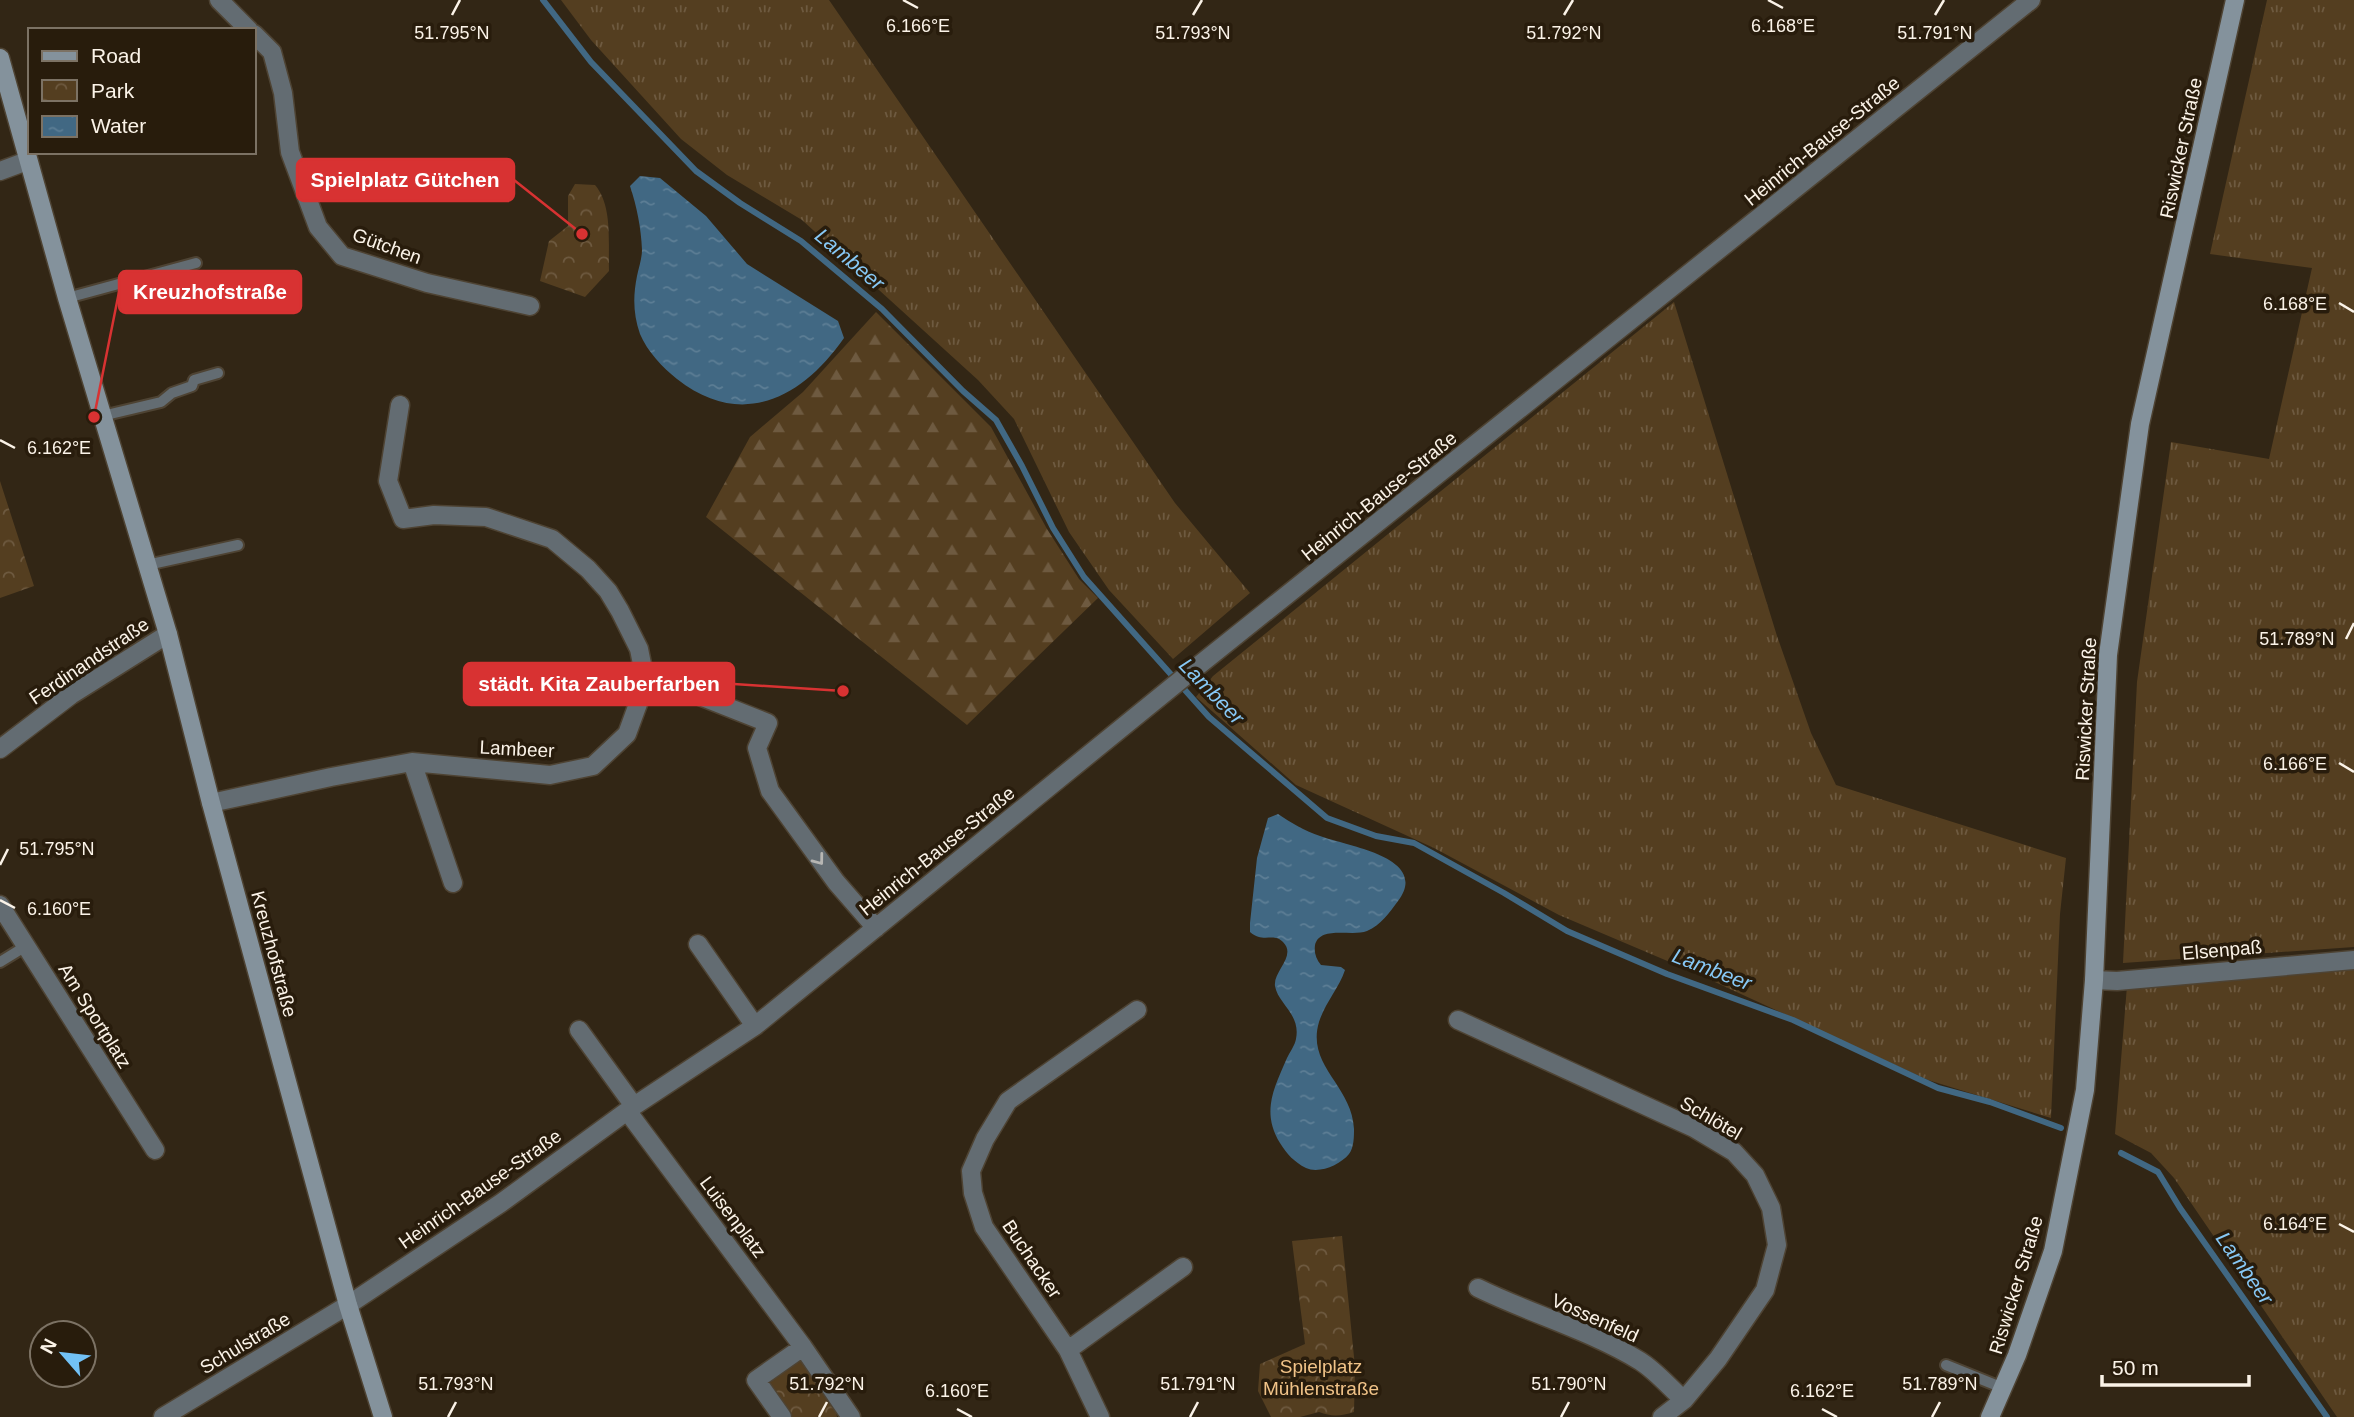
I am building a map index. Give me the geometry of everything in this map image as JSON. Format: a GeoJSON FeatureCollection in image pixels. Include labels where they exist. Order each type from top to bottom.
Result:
{"type":"FeatureCollection","features":[{"type":"Feature","properties":{"kind":"street"},"geometry":{"type":"LineString","coordinates":[[219,0],[247,28]]}},
{"type":"Feature","properties":{"kind":"street","name":"Heinrich-Bause-Straße"},"geometry":{"type":"LineString","coordinates":[[348,1304],[501,1203],[631,1109],[755,1026],[1178,683],[2031,0]]}},
{"type":"Feature","properties":{"kind":"street","name":"Riswicker Straße"},"geometry":{"type":"LineString","coordinates":[[1990,1417],[2017,1355],[2053,1251],[2085,1090],[2094,980],[2108,655],[2134,465],[2140,424],[2235,0]]}},
{"type":"Feature","properties":{"kind":"street","name":"Gütchen"},"geometry":{"type":"LineString","coordinates":[[256,36],[272,52],[283,93],[290,152],[318,227],[342,256],[427,283],[530,306]]}},
{"type":"Feature","properties":{"kind":"street","name":"Kreuzhofstraße"},"geometry":{"type":"LineString","coordinates":[[0,58],[27,161],[168,634],[211,803],[348,1304],[383,1417]]}},
{"type":"Feature","properties":{"kind":"street"},"geometry":{"type":"LineString","coordinates":[[0,171],[27,161]]}},
{"type":"Feature","properties":{"kind":"street","name":"Lambeer"},"geometry":{"type":"LineString","coordinates":[[211,803],[331,776],[412,762],[550,775],[593,766],[627,734],[642,693],[644,674],[639,649],[608,591],[588,569],[552,539],[486,517],[434,515],[403,519],[388,481],[400,405]]}},
{"type":"Feature","properties":{"kind":"street","name":"Ferdinandstraße"},"geometry":{"type":"LineString","coordinates":[[0,749],[71,695],[168,634]]}},
{"type":"Feature","properties":{"kind":"street"},"geometry":{"type":"LineString","coordinates":[[644,674],[768,723],[757,748],[770,791],[836,882],[876,928]]}},
{"type":"Feature","properties":{"kind":"street"},"geometry":{"type":"LineString","coordinates":[[412,762],[453,883]]}},
{"type":"Feature","properties":{"kind":"street","name":"Am Sportplatz"},"geometry":{"type":"LineString","coordinates":[[0,905],[155,1150]]}},
{"type":"Feature","properties":{"kind":"street"},"geometry":{"type":"LineString","coordinates":[[698,944],[755,1026]]}},
{"type":"Feature","properties":{"kind":"street","name":"Elsenpaß"},"geometry":{"type":"LineString","coordinates":[[2094,980],[2117,981],[2354,960]]}},
{"type":"Feature","properties":{"kind":"street","name":"Buchacker"},"geometry":{"type":"LineString","coordinates":[[1100,1417],[1068,1350],[984,1227],[973,1193],[971,1171],[985,1139],[1008,1101],[1137,1010]]}},
{"type":"Feature","properties":{"kind":"street","name":"Schlötel"},"geometry":{"type":"LineString","coordinates":[[1458,1020],[1694,1128],[1734,1152],[1755,1175],[1772,1208],[1777,1245],[1765,1290],[1740,1329],[1684,1400],[1662,1417]]}},
{"type":"Feature","properties":{"kind":"street"},"geometry":{"type":"LineString","coordinates":[[579,1030],[631,1109]]}},
{"type":"Feature","properties":{"kind":"street","name":"Luisenplatz"},"geometry":{"type":"LineString","coordinates":[[631,1109],[851,1417]]}},
{"type":"Feature","properties":{"kind":"street"},"geometry":{"type":"LineString","coordinates":[[1068,1350],[1183,1267]]}},
{"type":"Feature","properties":{"kind":"street","name":"Vossenfeld"},"geometry":{"type":"LineString","coordinates":[[1478,1288],[1570,1326],[1641,1362],[1684,1400]]}},
{"type":"Feature","properties":{"kind":"street","name":"Schulstraße"},"geometry":{"type":"LineString","coordinates":[[163,1417],[348,1304]]}},
{"type":"Feature","properties":{"kind":"street"},"geometry":{"type":"LineString","coordinates":[[782,1417],[756,1380],[803,1347]]}},
{"type":"Feature","properties":{"kind":"lane"},"geometry":{"type":"LineString","coordinates":[[67,298],[196,263]]}},
{"type":"Feature","properties":{"kind":"lane"},"geometry":{"type":"LineString","coordinates":[[102,416],[161,402],[172,393],[192,386],[194,380],[218,373]]}},
{"type":"Feature","properties":{"kind":"lane"},"geometry":{"type":"LineString","coordinates":[[147,565],[238,545]]}},
{"type":"Feature","properties":{"kind":"lane"},"geometry":{"type":"LineString","coordinates":[[0,962],[26,946]]}},
{"type":"Feature","properties":{"kind":"lane"},"geometry":{"type":"LineString","coordinates":[[1946,1365],[2003,1388]]}},
{"type":"Feature","properties":{"kind":"green space"},"geometry":{"type":"Polygon","coordinates":[[[561,0],[829,0],[1175,503],[1250,593],[1173,659],[1109,590],[1069,532],[1014,419],[978,380],[802,220],[727,175],[681,139],[591,40],[561,0]]]}},
{"type":"Feature","properties":{"kind":"green space"},"geometry":{"type":"Polygon","coordinates":[[[2267,0],[2354,0],[2354,947],[2123,963],[2137,682],[2171,442],[2269,459],[2312,268],[2210,254],[2267,0]]]}},
{"type":"Feature","properties":{"kind":"green space"},"geometry":{"type":"Polygon","coordinates":[[[575,184],[595,185],[601,194],[607,214],[609,271],[585,297],[540,281],[549,241],[568,226],[568,196],[575,184]]]}},
{"type":"Feature","properties":{"kind":"green space"},"geometry":{"type":"Polygon","coordinates":[[[1674,302],[1777,636],[1811,733],[1836,785],[2066,858],[2060,914],[2051,1118],[1928,1080],[1691,971],[1559,915],[1434,848],[1296,785],[1196,697],[1213,676],[1674,302]]]}},
{"type":"Feature","properties":{"kind":"green space"},"geometry":{"type":"Polygon","coordinates":[[[876,312],[991,427],[1047,529],[1079,579],[1098,598],[967,725],[706,517],[750,437],[803,392],[876,312]]]}},
{"type":"Feature","properties":{"kind":"green space"},"geometry":{"type":"Polygon","coordinates":[[[0,481],[34,586],[0,598],[0,481]]]}},
{"type":"Feature","properties":{"kind":"green space"},"geometry":{"type":"Polygon","coordinates":[[[2354,967],[2354,1417],[2337,1417],[2174,1178],[2151,1153],[2115,1134],[2127,986],[2354,967]]]}},
{"type":"Feature","properties":{"kind":"green space","name":"Spielplatz Mühlenstraße"},"geometry":{"type":"Polygon","coordinates":[[[1342,1236],[1355,1367],[1354,1412],[1328,1415],[1319,1412],[1300,1417],[1271,1417],[1258,1391],[1260,1364],[1305,1344],[1292,1241],[1342,1236]]]}},
{"type":"Feature","properties":{"kind":"green space"},"geometry":{"type":"Polygon","coordinates":[[[798,1359],[803,1361],[837,1417],[786,1417],[765,1377],[798,1359]]]}},
{"type":"Feature","properties":{"kind":"water"},"geometry":{"type":"Polygon","coordinates":[[[640,176],[660,178],[706,216],[747,264],[838,321],[844,338],[809,377],[790,391],[769,400],[747,404],[725,403],[701,394],[677,379],[656,359],[640,334],[635,312],[635,291],[642,250],[630,186],[640,176]]]}},
{"type":"Feature","properties":{"kind":"water"},"geometry":{"type":"Polygon","coordinates":[[[1278,814],[1314,834],[1381,856],[1395,864],[1403,874],[1405,886],[1391,910],[1372,928],[1361,933],[1323,935],[1315,945],[1316,956],[1321,965],[1341,967],[1345,970],[1319,1022],[1317,1037],[1324,1064],[1346,1100],[1354,1129],[1353,1145],[1349,1154],[1335,1165],[1317,1170],[1306,1168],[1291,1157],[1280,1143],[1271,1121],[1274,1090],[1294,1046],[1297,1030],[1275,986],[1275,980],[1286,958],[1287,947],[1279,939],[1260,937],[1250,932],[1257,858],[1268,818],[1278,814]]]}},
{"type":"Feature","properties":{"kind":"waterway","name":"Lambeer"},"geometry":{"type":"LineString","coordinates":[[543,0],[591,62],[696,171],[740,203],[801,241],[882,309],[963,391],[996,420],[1053,528],[1084,577],[1209,717],[1327,818],[1376,836],[1414,843],[1567,931],[1667,974],[1793,1020],[1938,1088],[1990,1102],[2061,1128]]}},
{"type":"Feature","properties":{"kind":"waterway","name":"Lambeer"},"geometry":{"type":"LineString","coordinates":[[2121,1153],[2158,1172],[2180,1208],[2327,1417]]}},
{"type":"Feature","properties":{"kind":"place","name":"Spielplatz Gütchen"},"geometry":{"type":"Point","coordinates":[582,234]}},
{"type":"Feature","properties":{"kind":"place","name":"Kreuzhofstraße"},"geometry":{"type":"Point","coordinates":[94,417]}},
{"type":"Feature","properties":{"kind":"place","name":"städt. Kita Zauberfarben"},"geometry":{"type":"Point","coordinates":[843,691]}}]}
